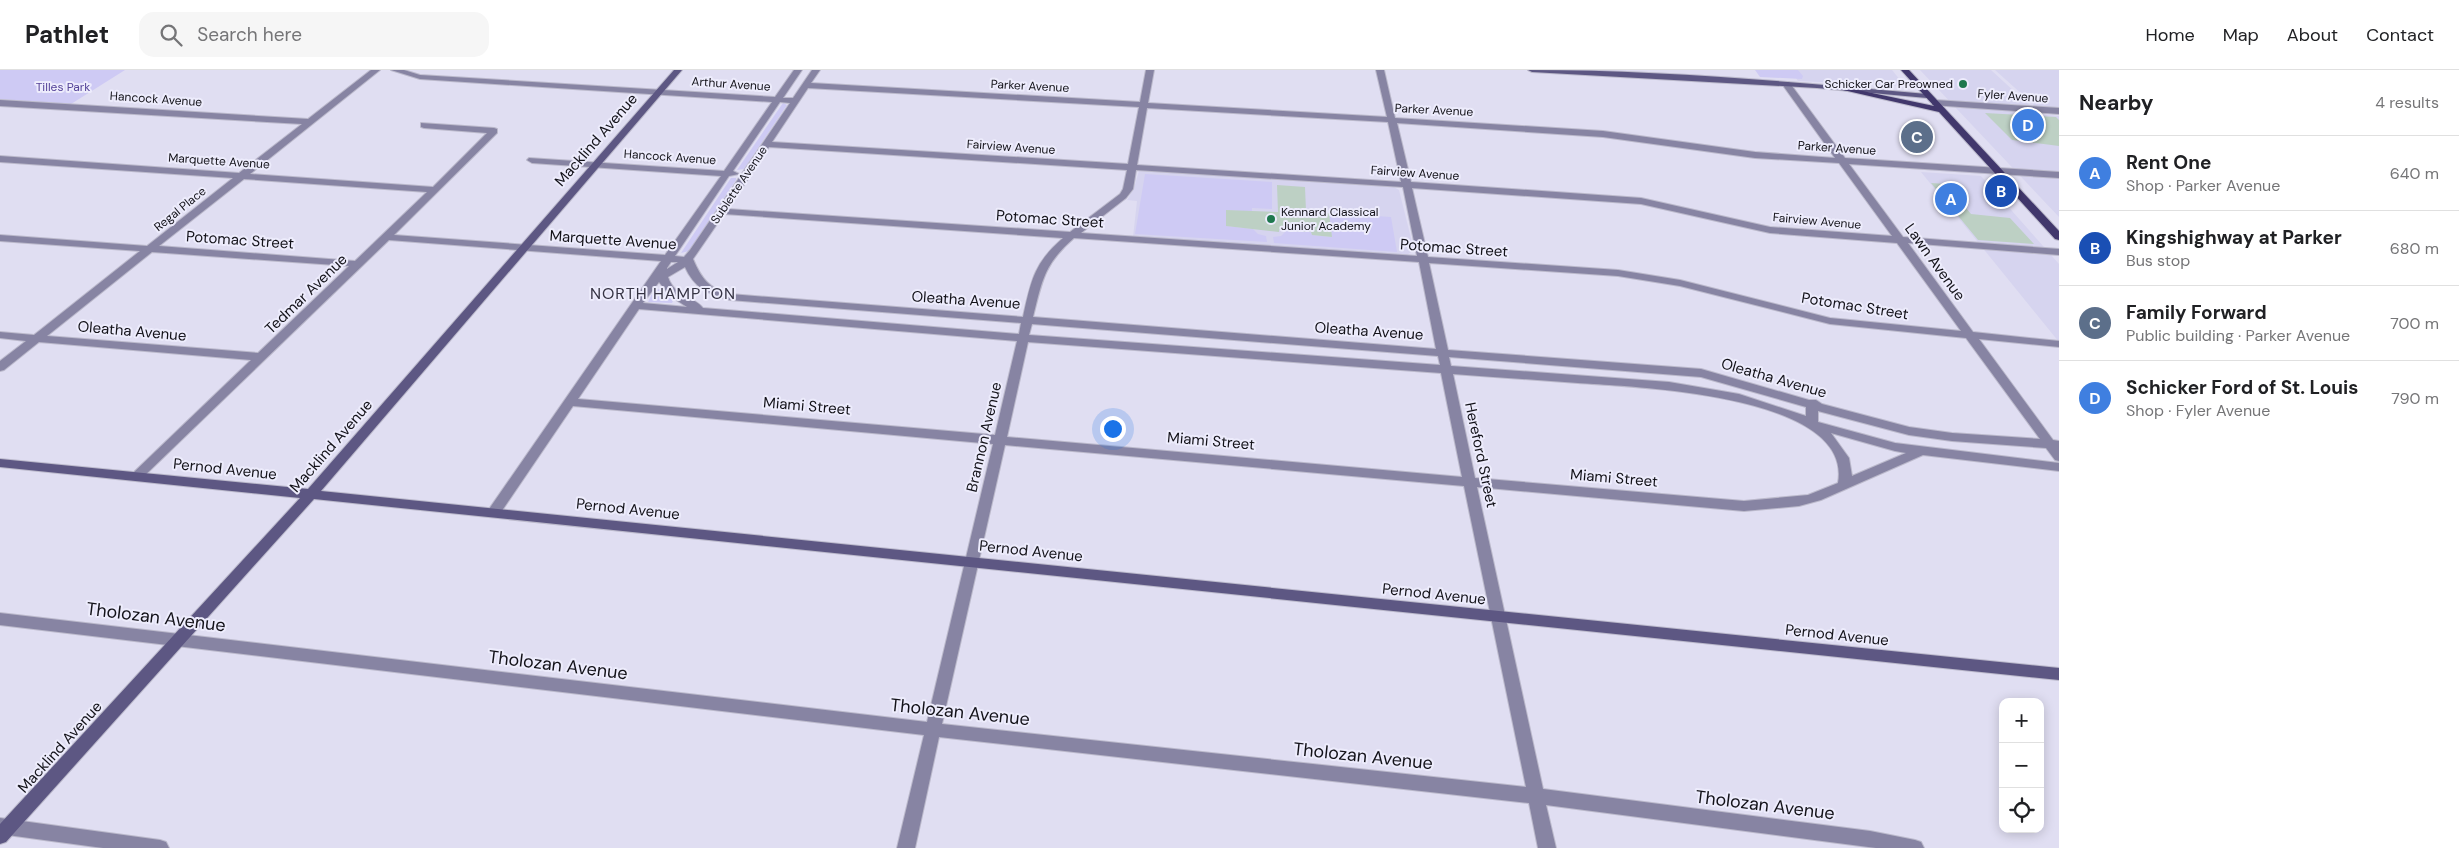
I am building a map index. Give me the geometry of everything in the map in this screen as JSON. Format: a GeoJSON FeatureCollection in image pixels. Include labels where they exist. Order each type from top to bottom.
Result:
{"type":"FeatureCollection","features":[{"type":"Feature","properties":{"kind":"main road"},"geometry":{"type":"LineString","coordinates":[[1905,70],[2059,237]]}},
{"type":"Feature","properties":{"kind":"main road"},"geometry":{"type":"LineString","coordinates":[[1834,87],[1938,107]]}},
{"type":"Feature","properties":{"kind":"street","name":"Regal Place"},"geometry":{"type":"LineString","coordinates":[[0,367],[376,70]]}},
{"type":"Feature","properties":{"kind":"street","name":"Arthur Avenue"},"geometry":{"type":"LineString","coordinates":[[395,70],[420,77],[796,101]]}},
{"type":"Feature","properties":{"kind":"street","name":"Macklind Avenue"},"geometry":{"type":"LineString","coordinates":[[3,830],[312,494],[678,70]]}},
{"type":"Feature","properties":{"kind":"street","name":"Sublette Avenue"},"geometry":{"type":"LineString","coordinates":[[494,512],[798,70]]}},
{"type":"Feature","properties":{"kind":"street","name":"Sublette Avenue"},"geometry":{"type":"LineString","coordinates":[[664,267],[688,260],[816,70]]}},
{"type":"Feature","properties":{"kind":"street","name":"Brannon Avenue"},"geometry":{"type":"LineString","coordinates":[[906,848],[1041,267],[1054,250],[1123,198],[1128,189],[1134,167],[1150,70]]}},
{"type":"Feature","properties":{"kind":"street","name":"Hereford Street"},"geometry":{"type":"LineString","coordinates":[[1380,70],[1548,848]]}},
{"type":"Feature","properties":{"kind":"street"},"geometry":{"type":"LineString","coordinates":[[1532,70],[1834,87],[1927,96]]}},
{"type":"Feature","properties":{"kind":"street","name":"Lawn Avenue"},"geometry":{"type":"LineString","coordinates":[[1786,84],[1932,285],[2054,445],[2059,457]]}},
{"type":"Feature","properties":{"kind":"street","name":"Parker Avenue"},"geometry":{"type":"LineString","coordinates":[[806,85],[1594,133],[1720,151],[2059,175]]}},
{"type":"Feature","properties":{"kind":"street","name":"Hancock Avenue"},"geometry":{"type":"LineString","coordinates":[[0,103],[310,122]]}},
{"type":"Feature","properties":{"kind":"street","name":"Fyler Avenue"},"geometry":{"type":"LineString","coordinates":[[1938,107],[2059,112]]}},
{"type":"Feature","properties":{"kind":"street","name":"Tedmar Avenue"},"geometry":{"type":"LineString","coordinates":[[137,476],[387,237],[494,131],[424,125]]}},
{"type":"Feature","properties":{"kind":"street","name":"Fairview Avenue"},"geometry":{"type":"LineString","coordinates":[[767,144],[1641,201],[1770,230],[2059,252]]}},
{"type":"Feature","properties":{"kind":"street","name":"Marquette Avenue"},"geometry":{"type":"LineString","coordinates":[[0,159],[435,190]]}},
{"type":"Feature","properties":{"kind":"street","name":"Hancock Avenue"},"geometry":{"type":"LineString","coordinates":[[532,160],[746,175]]}},
{"type":"Feature","properties":{"kind":"street","name":"Potomac Street"},"geometry":{"type":"LineString","coordinates":[[722,212],[1621,273],[1680,283],[1830,321],[2059,344]]}},
{"type":"Feature","properties":{"kind":"street","name":"Marquette Avenue"},"geometry":{"type":"LineString","coordinates":[[387,237],[523,249],[664,267],[688,260]]}},
{"type":"Feature","properties":{"kind":"street","name":"Potomac Street"},"geometry":{"type":"LineString","coordinates":[[0,238],[359,264]]}},
{"type":"Feature","properties":{"kind":"street","name":"Oleatha Avenue"},"geometry":{"type":"LineString","coordinates":[[688,260],[691,273],[701,286],[724,296],[1701,373],[1769,390],[1889,427],[1921,433],[2054,445]]}},
{"type":"Feature","properties":{"kind":"street","name":"Oleatha Avenue"},"geometry":{"type":"LineString","coordinates":[[664,267],[671,292],[685,302],[700,309],[719,313]]}},
{"type":"Feature","properties":{"kind":"street","name":"Oleatha Avenue"},"geometry":{"type":"LineString","coordinates":[[636,306],[1024,338],[1669,386],[1739,398],[1791,414],[1812,424],[1920,452],[2059,468]]}},
{"type":"Feature","properties":{"kind":"street","name":"Oleatha Avenue"},"geometry":{"type":"LineString","coordinates":[[0,335],[261,357]]}},
{"type":"Feature","properties":{"kind":"street","name":"Miami Street"},"geometry":{"type":"LineString","coordinates":[[571,402],[1744,506],[1815,497],[1844,485],[1893,460],[1920,452]]}},
{"type":"Feature","properties":{"kind":"street"},"geometry":{"type":"LineString","coordinates":[[1812,404],[1812,424],[1829,437],[1842,455],[1846,465],[1847,475],[1844,485]]}},
{"type":"Feature","properties":{"kind":"street","name":"Pernod Avenue"},"geometry":{"type":"LineString","coordinates":[[0,463],[494,512],[2059,674]]}},
{"type":"Feature","properties":{"kind":"street","name":"Tholozan Avenue"},"geometry":{"type":"LineString","coordinates":[[0,619],[934,730],[1537,796],[1870,839],[1915,848]]}},
{"type":"Feature","properties":{"kind":"street"},"geometry":{"type":"LineString","coordinates":[[3,830],[160,848]]}},
{"type":"Feature","properties":{"kind":"shaded area"},"geometry":{"type":"Polygon","coordinates":[[[1790,70],[1892,70],[1905,86],[1798,81],[1790,70]]]}},
{"type":"Feature","properties":{"kind":"shaded area"},"geometry":{"type":"Polygon","coordinates":[[[1920,70],[1991,70],[2039,114],[2059,116],[2059,217],[1920,70]]]}},
{"type":"Feature","properties":{"kind":"shaded area"},"geometry":{"type":"Polygon","coordinates":[[[1995,70],[2059,70],[2059,108],[2035,106],[1995,70]]]}},
{"type":"Feature","properties":{"kind":"shaded area","name":"Kennard Classical Junior Academy"},"geometry":{"type":"Polygon","coordinates":[[[1139,171],[1392,186],[1399,190],[1414,250],[1407,255],[1133,237],[1137,201],[1127,200],[1134,188],[1139,171]]]}},
{"type":"Feature","properties":{"kind":"shaded area"},"geometry":{"type":"Polygon","coordinates":[[[1921,172],[1981,176],[2059,264],[2059,342],[1921,172]]]}},
{"type":"Feature","properties":{"kind":"green space","name":"Tilles Park"},"geometry":{"type":"Polygon","coordinates":[[[0,70],[125,70],[71,104],[0,99],[0,70]]]}},
{"type":"Feature","properties":{"kind":"green space"},"geometry":{"type":"Polygon","coordinates":[[[1755,70],[1798,70],[1803,76],[1802,79],[1760,77],[1755,70]]]}},
{"type":"Feature","properties":{"kind":"green space"},"geometry":{"type":"Polygon","coordinates":[[[783,103],[787,105],[744,169],[737,170],[783,103]]]}},
{"type":"Feature","properties":{"kind":"green space"},"geometry":{"type":"Polygon","coordinates":[[[1145,174],[1272,182],[1272,209],[1252,208],[1252,212],[1226,210],[1226,226],[1253,229],[1258,234],[1266,236],[1267,242],[1135,234],[1145,174]]]}},
{"type":"Feature","properties":{"kind":"green space"},"geometry":{"type":"Polygon","coordinates":[[[731,178],[736,178],[736,180],[689,251],[681,253],[731,178]]]}},
{"type":"Feature","properties":{"kind":"green space"},"geometry":{"type":"Polygon","coordinates":[[[1329,213],[1391,217],[1397,252],[1274,243],[1273,237],[1281,236],[1286,231],[1311,232],[1312,235],[1331,237],[1329,213]]]}},
{"type":"Feature","properties":{"kind":"green space"},"geometry":{"type":"Polygon","coordinates":[[[660,289],[673,301],[672,303],[648,302],[654,290],[660,289]]]}},
{"type":"Feature","properties":{"kind":"building"},"geometry":{"type":"Polygon","coordinates":[[[1985,113],[2056,117],[2059,120],[2059,146],[2012,140],[1985,113]]]}},
{"type":"Feature","properties":{"kind":"building"},"geometry":{"type":"Polygon","coordinates":[[[1931,183],[1946,184],[1971,214],[2010,218],[2034,244],[1978,240],[1931,183]]]}},
{"type":"Feature","properties":{"kind":"building","name":"Kennard Classical Junior Academy"},"geometry":{"type":"Polygon","coordinates":[[[1277,185],[1305,187],[1306,211],[1329,213],[1332,237],[1312,235],[1311,232],[1279,230],[1279,232],[1226,226],[1226,210],[1278,212],[1277,185]]]}},
{"type":"Feature","properties":{"kind":"place","name":"Schicker Car Preowned"},"geometry":{"type":"Point","coordinates":[1963,84]}},
{"type":"Feature","properties":{"kind":"place","name":"Schicker Ford of St. Louis"},"geometry":{"type":"Point","coordinates":[2028,125]}},
{"type":"Feature","properties":{"kind":"place","name":"Family Forward"},"geometry":{"type":"Point","coordinates":[1917,137]}},
{"type":"Feature","properties":{"kind":"place","name":"Kingshighway at Parker"},"geometry":{"type":"Point","coordinates":[2001,191]}},
{"type":"Feature","properties":{"kind":"place","name":"Rent One"},"geometry":{"type":"Point","coordinates":[1951,199]}},
{"type":"Feature","properties":{"kind":"place","name":"Kennard Classical Junior Academy"},"geometry":{"type":"Point","coordinates":[1271,219]}},
{"type":"Feature","properties":{"kind":"district","name":"NORTH HAMPTON"},"geometry":{"type":"Point","coordinates":[663,293]}}]}
